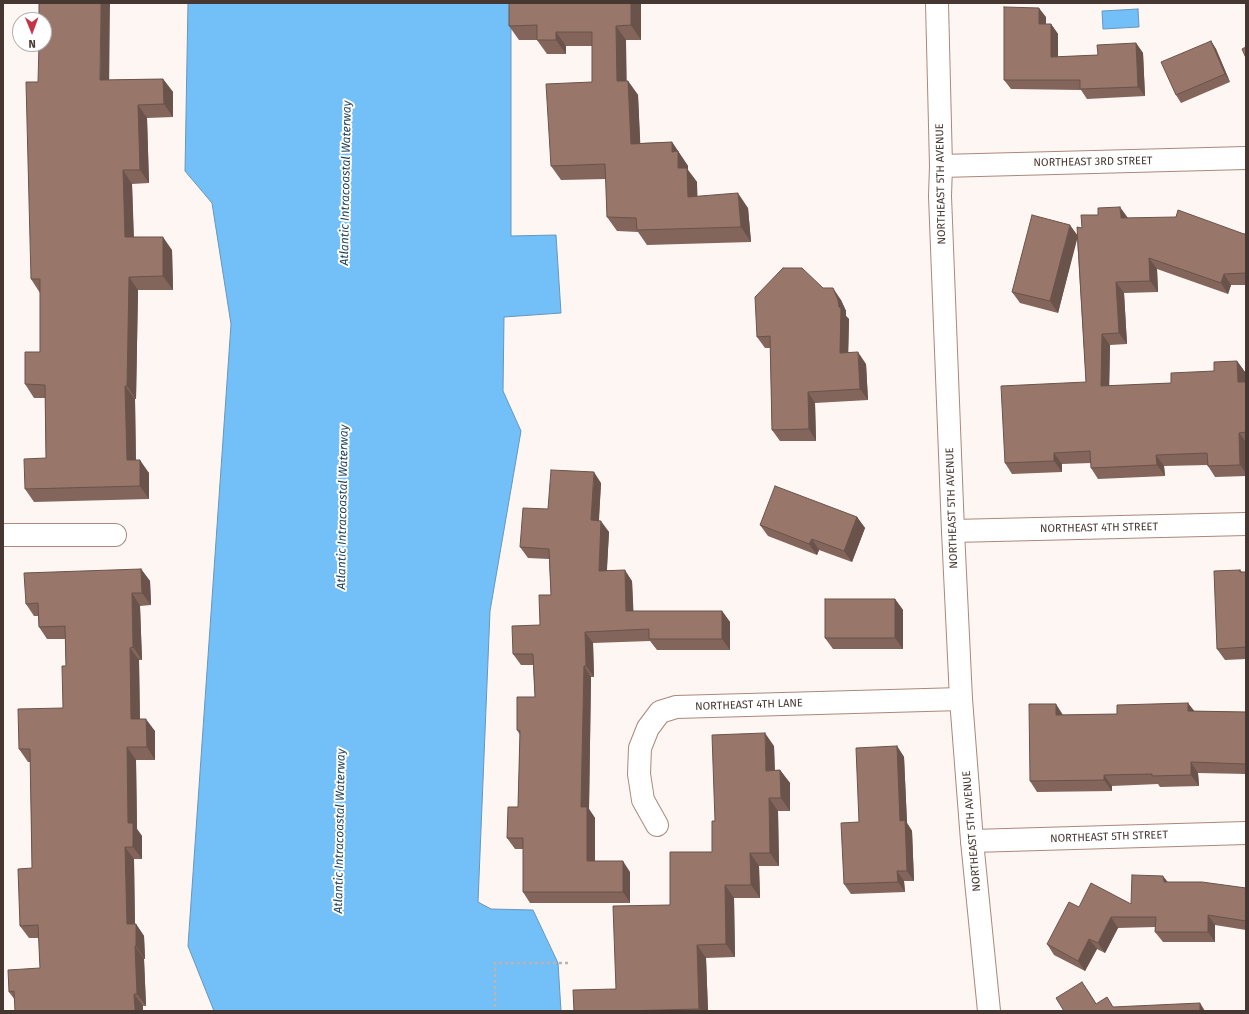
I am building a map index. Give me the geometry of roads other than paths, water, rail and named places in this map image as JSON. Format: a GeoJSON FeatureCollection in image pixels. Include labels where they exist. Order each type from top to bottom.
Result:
{"type":"FeatureCollection","features":[{"type":"Feature","properties":{"kind":"street","name":"NORTHEAST 5TH AVENUE"},"geometry":{"type":"LineString","coordinates":[[937,3],[941,166],[940,196],[961,698],[972,841],[989,1011]]}},
{"type":"Feature","properties":{"kind":"street","name":"NORTHEAST 3RD STREET"},"geometry":{"type":"LineString","coordinates":[[941,166],[1246,158]]}},
{"type":"Feature","properties":{"kind":"street","name":"NORTHEAST 4TH STREET"},"geometry":{"type":"LineString","coordinates":[[953,531],[1246,524]]}},
{"type":"Feature","properties":{"kind":"street"},"geometry":{"type":"LineString","coordinates":[[3,535],[115,535]]}},
{"type":"Feature","properties":{"kind":"street","name":"NORTHEAST 4TH LANE"},"geometry":{"type":"LineString","coordinates":[[657,825],[643,800],[639,774],[640,748],[648,728],[660,712],[676,707],[961,698]]}},
{"type":"Feature","properties":{"kind":"street","name":"NORTHEAST 5TH STREET"},"geometry":{"type":"LineString","coordinates":[[972,841],[1246,833]]}},
{"type":"Feature","properties":{"kind":"water","name":"Atlantic Intracoastal Waterway"},"geometry":{"type":"Polygon","coordinates":[[[188,3],[511,3],[511,236],[556,235],[561,313],[504,317],[503,391],[521,431],[490,611],[478,902],[491,909],[533,910],[558,963],[561,1011],[214,1011],[188,946],[231,324],[212,203],[185,171],[188,3]]]}},
{"type":"Feature","properties":{"kind":"water"},"geometry":{"type":"Polygon","coordinates":[[[1138,9],[1139,27],[1103,29],[1102,11],[1138,9]]]}}]}
